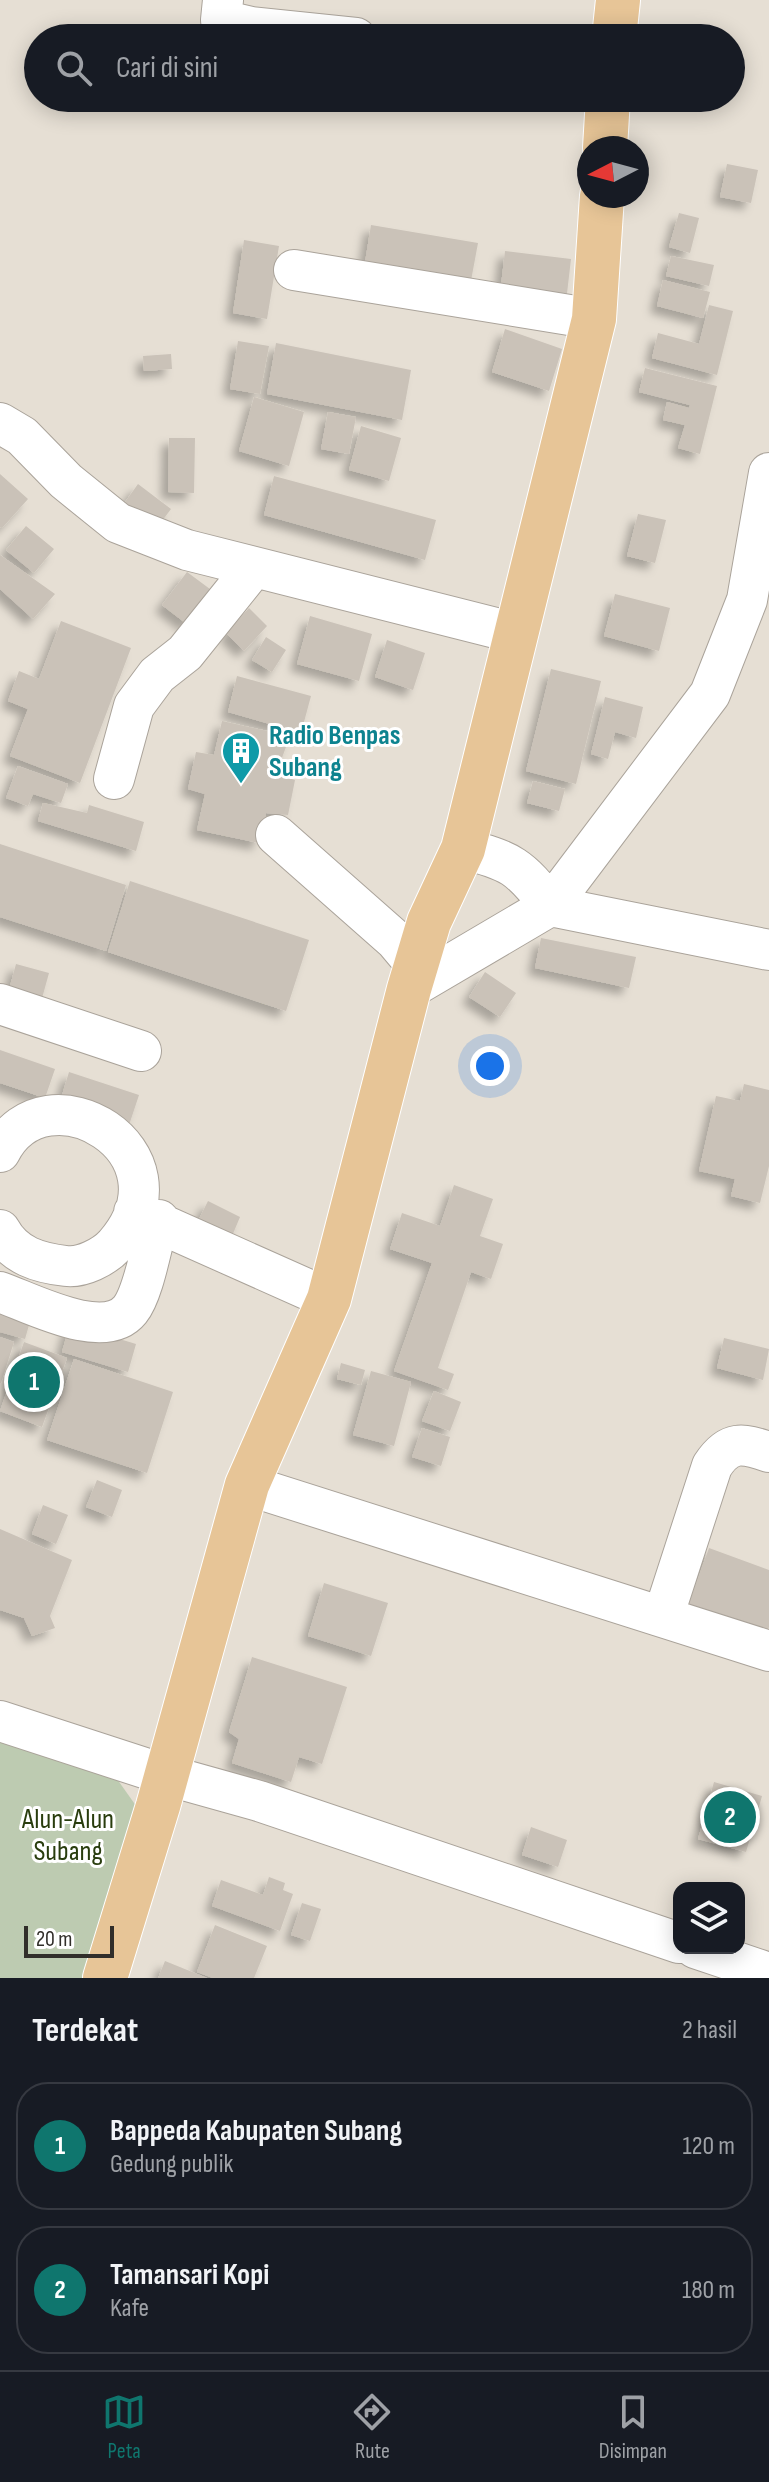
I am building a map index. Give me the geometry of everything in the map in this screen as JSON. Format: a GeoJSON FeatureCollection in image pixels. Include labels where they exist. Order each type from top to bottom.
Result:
{"type":"FeatureCollection","features":[{"type":"Feature","properties":{"kind":"main road"},"geometry":{"type":"LineString","coordinates":[[615,24],[618,0]]}},
{"type":"Feature","properties":{"kind":"main road"},"geometry":{"type":"LineString","coordinates":[[606,136],[607,112]]}},
{"type":"Feature","properties":{"kind":"main road"},"geometry":{"type":"LineString","coordinates":[[105,1978],[166,1775],[247,1485],[329,1299],[412,977],[429,922],[463,849],[594,319],[601,208]]}},
{"type":"Feature","properties":{"kind":"street"},"geometry":{"type":"LineString","coordinates":[[234,16],[278,24]]}},
{"type":"Feature","properties":{"kind":"street"},"geometry":{"type":"LineString","coordinates":[[294,270],[594,319]]}},
{"type":"Feature","properties":{"kind":"street"},"geometry":{"type":"LineString","coordinates":[[0,423],[22,436],[66,481],[118,523],[200,553],[515,633]]}},
{"type":"Feature","properties":{"kind":"street"},"geometry":{"type":"LineString","coordinates":[[276,835],[395,940],[412,977],[550,906],[710,694],[756,615],[769,473]]}},
{"type":"Feature","properties":{"kind":"street"},"geometry":{"type":"LineString","coordinates":[[114,779],[134,706],[157,675],[185,653],[254,567]]}},
{"type":"Feature","properties":{"kind":"street"},"geometry":{"type":"LineString","coordinates":[[463,849],[496,857],[526,873],[550,906],[769,950]]}},
{"type":"Feature","properties":{"kind":"street"},"geometry":{"type":"LineString","coordinates":[[0,1004],[141,1051]]}},
{"type":"Feature","properties":{"kind":"street"},"geometry":{"type":"LineString","coordinates":[[0,1152],[6,1140],[36,1119],[72,1115],[106,1127],[131,1155],[147,1216],[130,1310],[111,1323],[90,1324],[0,1292]]}},
{"type":"Feature","properties":{"kind":"street"},"geometry":{"type":"LineString","coordinates":[[147,1216],[329,1299]]}},
{"type":"Feature","properties":{"kind":"street"},"geometry":{"type":"LineString","coordinates":[[0,1230],[6,1242],[36,1263],[73,1267],[107,1254],[131,1226],[147,1216]]}},
{"type":"Feature","properties":{"kind":"street"},"geometry":{"type":"LineString","coordinates":[[663,1617],[712,1466],[722,1450],[731,1444],[744,1444],[769,1452]]}},
{"type":"Feature","properties":{"kind":"street"},"geometry":{"type":"LineString","coordinates":[[247,1485],[769,1651]]}},
{"type":"Feature","properties":{"kind":"street"},"geometry":{"type":"LineString","coordinates":[[0,1721],[166,1775],[259,1801],[673,1941]]}},
{"type":"Feature","properties":{"kind":"street"},"geometry":{"type":"LineString","coordinates":[[713,1954],[769,1973]]}},
{"type":"Feature","properties":{"kind":"green space","name":"Alun-Alun Subang"},"geometry":{"type":"Polygon","coordinates":[[[0,1740],[117,1779],[139,1810],[93,1978],[0,1978],[0,1740]]]}},
{"type":"Feature","properties":{"kind":"building"},"geometry":{"type":"Polygon","coordinates":[[[727,164],[758,170],[751,203],[720,197],[727,164]]]}},
{"type":"Feature","properties":{"kind":"building"},"geometry":{"type":"Polygon","coordinates":[[[679,213],[699,218],[690,253],[669,247],[679,213]]]}},
{"type":"Feature","properties":{"kind":"building"},"geometry":{"type":"Polygon","coordinates":[[[371,225],[478,243],[470,286],[364,269],[371,225]]]}},
{"type":"Feature","properties":{"kind":"building"},"geometry":{"type":"Polygon","coordinates":[[[244,240],[279,246],[267,319],[233,313],[244,240]]]}},
{"type":"Feature","properties":{"kind":"building"},"geometry":{"type":"Polygon","coordinates":[[[505,251],[571,259],[566,302],[500,294],[505,251]]]}},
{"type":"Feature","properties":{"kind":"building"},"geometry":{"type":"Polygon","coordinates":[[[671,256],[714,265],[709,286],[666,276],[671,256]]]}},
{"type":"Feature","properties":{"kind":"building"},"geometry":{"type":"Polygon","coordinates":[[[663,280],[710,292],[703,318],[657,306],[663,280]]]}},
{"type":"Feature","properties":{"kind":"building"},"geometry":{"type":"Polygon","coordinates":[[[709,305],[733,311],[717,375],[652,358],[658,333],[699,344],[709,305]]]}},
{"type":"Feature","properties":{"kind":"building"},"geometry":{"type":"Polygon","coordinates":[[[505,329],[562,349],[549,391],[492,372],[505,329]]]}},
{"type":"Feature","properties":{"kind":"building"},"geometry":{"type":"Polygon","coordinates":[[[238,341],[269,346],[260,394],[230,389],[238,341]]]}},
{"type":"Feature","properties":{"kind":"building"},"geometry":{"type":"Polygon","coordinates":[[[276,343],[411,370],[402,420],[267,394],[276,343]]]}},
{"type":"Feature","properties":{"kind":"building"},"geometry":{"type":"Polygon","coordinates":[[[171,354],[172,369],[144,371],[143,356],[171,354]]]}},
{"type":"Feature","properties":{"kind":"building"},"geometry":{"type":"Polygon","coordinates":[[[645,368],[717,386],[700,454],[678,448],[685,425],[663,420],[667,402],[689,408],[690,405],[639,392],[645,368]]]}},
{"type":"Feature","properties":{"kind":"building"},"geometry":{"type":"Polygon","coordinates":[[[254,397],[304,412],[289,466],[239,451],[254,397]]]}},
{"type":"Feature","properties":{"kind":"building"},"geometry":{"type":"Polygon","coordinates":[[[328,412],[356,417],[349,454],[321,449],[328,412]]]}},
{"type":"Feature","properties":{"kind":"building"},"geometry":{"type":"Polygon","coordinates":[[[361,426],[401,438],[389,481],[349,470],[361,426]]]}},
{"type":"Feature","properties":{"kind":"building"},"geometry":{"type":"Polygon","coordinates":[[[169,438],[195,438],[194,493],[168,492],[169,438]]]}},
{"type":"Feature","properties":{"kind":"building"},"geometry":{"type":"Polygon","coordinates":[[[0,474],[28,499],[2,528],[0,527],[0,474]]]}},
{"type":"Feature","properties":{"kind":"building"},"geometry":{"type":"Polygon","coordinates":[[[274,476],[436,520],[425,560],[264,515],[274,476]]]}},
{"type":"Feature","properties":{"kind":"building"},"geometry":{"type":"Polygon","coordinates":[[[138,484],[171,509],[156,529],[123,505],[138,484]]]}},
{"type":"Feature","properties":{"kind":"building"},"geometry":{"type":"Polygon","coordinates":[[[638,514],[666,520],[655,563],[627,556],[638,514]]]}},
{"type":"Feature","properties":{"kind":"building"},"geometry":{"type":"Polygon","coordinates":[[[26,526],[54,549],[34,573],[6,550],[26,526]]]}},
{"type":"Feature","properties":{"kind":"building"},"geometry":{"type":"Polygon","coordinates":[[[0,555],[55,594],[33,619],[0,589],[0,555]]]}},
{"type":"Feature","properties":{"kind":"building"},"geometry":{"type":"Polygon","coordinates":[[[187,572],[214,592],[188,625],[162,605],[187,572]]]}},
{"type":"Feature","properties":{"kind":"building"},"geometry":{"type":"Polygon","coordinates":[[[615,594],[670,608],[659,651],[604,636],[615,594]]]}},
{"type":"Feature","properties":{"kind":"building"},"geometry":{"type":"Polygon","coordinates":[[[249,608],[267,626],[244,651],[226,633],[249,608]]]}},
{"type":"Feature","properties":{"kind":"building"},"geometry":{"type":"Polygon","coordinates":[[[310,616],[372,634],[359,681],[297,664],[310,616]]]}},
{"type":"Feature","properties":{"kind":"building"},"geometry":{"type":"Polygon","coordinates":[[[61,621],[131,648],[80,783],[10,756],[28,709],[8,701],[19,671],[39,679],[61,621]]]}},
{"type":"Feature","properties":{"kind":"building"},"geometry":{"type":"Polygon","coordinates":[[[266,637],[286,650],[272,672],[252,660],[266,637]]]}},
{"type":"Feature","properties":{"kind":"building"},"geometry":{"type":"Polygon","coordinates":[[[387,640],[425,653],[413,690],[375,677],[387,640]]]}},
{"type":"Feature","properties":{"kind":"building"},"geometry":{"type":"Polygon","coordinates":[[[551,669],[601,681],[576,784],[526,771],[551,669]]]}},
{"type":"Feature","properties":{"kind":"building"},"geometry":{"type":"Polygon","coordinates":[[[237,676],[311,696],[301,733],[228,712],[237,676]]]}},
{"type":"Feature","properties":{"kind":"building"},"geometry":{"type":"Polygon","coordinates":[[[605,697],[643,707],[636,738],[615,732],[608,759],[591,754],[605,697]]]}},
{"type":"Feature","properties":{"kind":"building","name":"Radio Benpas Subang"},"geometry":{"type":"Polygon","coordinates":[[[222,721],[290,736],[276,774],[295,780],[288,815],[266,813],[259,843],[197,830],[205,794],[188,789],[196,752],[214,755],[222,721]]]}},
{"type":"Feature","properties":{"kind":"building"},"geometry":{"type":"Polygon","coordinates":[[[18,766],[68,784],[61,803],[33,794],[28,806],[6,798],[18,766]]]}},
{"type":"Feature","properties":{"kind":"building"},"geometry":{"type":"Polygon","coordinates":[[[533,781],[565,789],[559,811],[527,803],[533,781]]]}},
{"type":"Feature","properties":{"kind":"building"},"geometry":{"type":"Polygon","coordinates":[[[43,803],[87,813],[89,805],[144,822],[136,851],[38,821],[43,803]]]}},
{"type":"Feature","properties":{"kind":"building"},"geometry":{"type":"Polygon","coordinates":[[[0,844],[126,885],[106,951],[0,917],[0,844]]]}},
{"type":"Feature","properties":{"kind":"building"},"geometry":{"type":"Polygon","coordinates":[[[130,881],[309,940],[286,1011],[108,952],[130,881]]]}},
{"type":"Feature","properties":{"kind":"building"},"geometry":{"type":"Polygon","coordinates":[[[541,938],[636,957],[629,988],[535,968],[541,938]]]}},
{"type":"Feature","properties":{"kind":"building"},"geometry":{"type":"Polygon","coordinates":[[[16,964],[49,973],[39,1009],[6,1001],[16,964]]]}},
{"type":"Feature","properties":{"kind":"building"},"geometry":{"type":"Polygon","coordinates":[[[485,972],[516,993],[500,1017],[469,997],[485,972]]]}},
{"type":"Feature","properties":{"kind":"building"},"geometry":{"type":"Polygon","coordinates":[[[0,1050],[55,1069],[45,1098],[0,1083],[0,1050]]]}},
{"type":"Feature","properties":{"kind":"building"},"geometry":{"type":"Polygon","coordinates":[[[69,1072],[139,1095],[129,1125],[60,1102],[69,1072]]]}},
{"type":"Feature","properties":{"kind":"building"},"geometry":{"type":"Polygon","coordinates":[[[744,1084],[769,1090],[769,1166],[760,1203],[731,1196],[735,1179],[699,1171],[716,1096],[740,1101],[744,1084]]]}},
{"type":"Feature","properties":{"kind":"building"},"geometry":{"type":"Polygon","coordinates":[[[454,1185],[493,1199],[480,1236],[503,1244],[491,1279],[471,1272],[438,1368],[454,1374],[448,1390],[394,1371],[432,1263],[390,1249],[402,1213],[440,1226],[454,1185]]]}},
{"type":"Feature","properties":{"kind":"building"},"geometry":{"type":"Polygon","coordinates":[[[208,1201],[240,1217],[232,1236],[199,1219],[208,1201]]]}},
{"type":"Feature","properties":{"kind":"building"},"geometry":{"type":"Polygon","coordinates":[[[0,1301],[33,1311],[25,1339],[0,1332],[0,1301]]]}},
{"type":"Feature","properties":{"kind":"building"},"geometry":{"type":"Polygon","coordinates":[[[70,1324],[136,1344],[128,1372],[62,1352],[70,1324]]]}},
{"type":"Feature","properties":{"kind":"building"},"geometry":{"type":"Polygon","coordinates":[[[0,1337],[14,1342],[1,1383],[0,1383],[0,1337]]]}},
{"type":"Feature","properties":{"kind":"building"},"geometry":{"type":"Polygon","coordinates":[[[724,1338],[769,1349],[763,1380],[717,1368],[724,1338]]]}},
{"type":"Feature","properties":{"kind":"building"},"geometry":{"type":"Polygon","coordinates":[[[24,1342],[67,1358],[42,1427],[0,1411],[24,1342]]]}},
{"type":"Feature","properties":{"kind":"building"},"geometry":{"type":"Polygon","coordinates":[[[74,1359],[173,1392],[147,1473],[47,1440],[74,1359]]]}},
{"type":"Feature","properties":{"kind":"building"},"geometry":{"type":"Polygon","coordinates":[[[341,1363],[365,1370],[361,1385],[337,1379],[341,1363]]]}},
{"type":"Feature","properties":{"kind":"building"},"geometry":{"type":"Polygon","coordinates":[[[371,1371],[411,1382],[394,1446],[353,1435],[371,1371]]]}},
{"type":"Feature","properties":{"kind":"building"},"geometry":{"type":"Polygon","coordinates":[[[434,1391],[461,1402],[450,1431],[422,1421],[434,1391]]]}},
{"type":"Feature","properties":{"kind":"building"},"geometry":{"type":"Polygon","coordinates":[[[422,1428],[450,1437],[441,1466],[412,1457],[422,1428]]]}},
{"type":"Feature","properties":{"kind":"building"},"geometry":{"type":"Polygon","coordinates":[[[97,1480],[122,1490],[112,1517],[86,1507],[97,1480]]]}},
{"type":"Feature","properties":{"kind":"building"},"geometry":{"type":"Polygon","coordinates":[[[43,1505],[68,1515],[56,1544],[32,1534],[43,1505]]]}},
{"type":"Feature","properties":{"kind":"building"},"geometry":{"type":"Polygon","coordinates":[[[0,1529],[72,1560],[50,1616],[55,1628],[32,1636],[24,1618],[0,1610],[0,1529]]]}},
{"type":"Feature","properties":{"kind":"building"},"geometry":{"type":"Polygon","coordinates":[[[709,1548],[769,1570],[769,1627],[764,1641],[686,1612],[709,1548]]]}},
{"type":"Feature","properties":{"kind":"building"},"geometry":{"type":"Polygon","coordinates":[[[324,1583],[388,1603],[371,1656],[308,1636],[324,1583]]]}},
{"type":"Feature","properties":{"kind":"building"},"geometry":{"type":"Polygon","coordinates":[[[252,1657],[347,1687],[322,1764],[299,1757],[291,1782],[232,1763],[239,1739],[229,1732],[252,1657]]]}},
{"type":"Feature","properties":{"kind":"building"},"geometry":{"type":"Polygon","coordinates":[[[714,1782],[762,1796],[746,1852],[698,1839],[714,1782]]]}},
{"type":"Feature","properties":{"kind":"building"},"geometry":{"type":"Polygon","coordinates":[[[531,1827],[567,1840],[558,1867],[522,1855],[531,1827]]]}},
{"type":"Feature","properties":{"kind":"building"},"geometry":{"type":"Polygon","coordinates":[[[269,1877],[285,1883],[283,1890],[293,1894],[280,1931],[212,1906],[221,1880],[263,1895],[269,1877]]]}},
{"type":"Feature","properties":{"kind":"building"},"geometry":{"type":"Polygon","coordinates":[[[302,1903],[321,1909],[310,1941],[291,1935],[302,1903]]]}},
{"type":"Feature","properties":{"kind":"building"},"geometry":{"type":"Polygon","coordinates":[[[215,1925],[267,1946],[254,1978],[213,1978],[197,1972],[215,1925]]]}},
{"type":"Feature","properties":{"kind":"building"},"geometry":{"type":"Polygon","coordinates":[[[165,1961],[207,1978],[158,1978],[165,1961]]]}},
{"type":"Feature","properties":{"kind":"place","name":"Radio Benpas Subang"},"geometry":{"type":"Point","coordinates":[241,785]}},
{"type":"Feature","properties":{"kind":"place","name":"Bappeda Kabupaten Subang"},"geometry":{"type":"Point","coordinates":[34,1382]}},
{"type":"Feature","properties":{"kind":"place","name":"Tamansari Kopi"},"geometry":{"type":"Point","coordinates":[730,1817]}}]}
